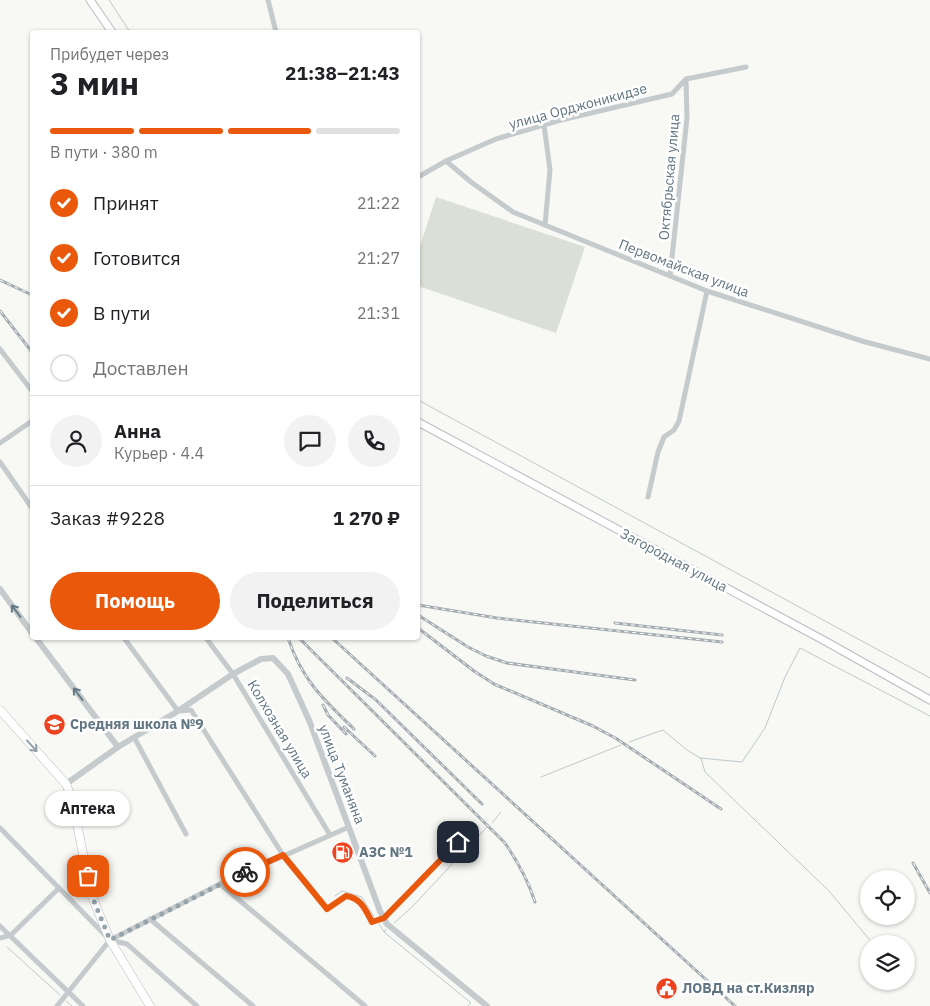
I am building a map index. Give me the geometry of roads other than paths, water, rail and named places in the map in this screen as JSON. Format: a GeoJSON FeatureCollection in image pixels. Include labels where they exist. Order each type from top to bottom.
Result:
{"type":"FeatureCollection","features":[{"type":"Feature","properties":{"kind":"main road"},"geometry":{"type":"LineString","coordinates":[[90,0],[111,30]]}},
{"type":"Feature","properties":{"kind":"main road","name":"Загородная улица"},"geometry":{"type":"LineString","coordinates":[[420,423],[816,636],[930,700]]}},
{"type":"Feature","properties":{"kind":"main road"},"geometry":{"type":"LineString","coordinates":[[0,710],[66,784],[77,824],[91,894],[110,940],[150,1006]]}},
{"type":"Feature","properties":{"kind":"street"},"geometry":{"type":"LineString","coordinates":[[268,0],[276,30]]}},
{"type":"Feature","properties":{"kind":"street","name":"улица Орджоникидзе"},"geometry":{"type":"LineString","coordinates":[[420,176],[446,161],[496,139],[561,120],[672,94],[686,79],[746,67]]}},
{"type":"Feature","properties":{"kind":"street","name":"Октябрьская улица"},"geometry":{"type":"LineString","coordinates":[[670,276],[686,118],[686,79]]}},
{"type":"Feature","properties":{"kind":"street"},"geometry":{"type":"LineString","coordinates":[[544,126],[550,170],[544,225]]}},
{"type":"Feature","properties":{"kind":"street","name":"Первомайская улица"},"geometry":{"type":"LineString","coordinates":[[446,161],[471,182],[513,212],[544,225],[707,291],[862,341],[930,359]]}},
{"type":"Feature","properties":{"kind":"street"},"geometry":{"type":"LineString","coordinates":[[648,497],[658,452],[664,437],[674,430],[679,421],[707,291]]}},
{"type":"Feature","properties":{"kind":"street"},"geometry":{"type":"LineString","coordinates":[[0,349],[30,388]]}},
{"type":"Feature","properties":{"kind":"street"},"geometry":{"type":"LineString","coordinates":[[0,443],[30,422]]}},
{"type":"Feature","properties":{"kind":"street"},"geometry":{"type":"LineString","coordinates":[[0,462],[30,505]]}},
{"type":"Feature","properties":{"kind":"street"},"geometry":{"type":"LineString","coordinates":[[0,589],[30,630]]}},
{"type":"Feature","properties":{"kind":"street"},"geometry":{"type":"LineString","coordinates":[[38,640],[118,747]]}},
{"type":"Feature","properties":{"kind":"street"},"geometry":{"type":"LineString","coordinates":[[125,640],[178,712]]}},
{"type":"Feature","properties":{"kind":"street","name":"Колхозная улица"},"geometry":{"type":"LineString","coordinates":[[208,640],[233,674],[330,835]]}},
{"type":"Feature","properties":{"kind":"street","name":"улица Туманяна"},"geometry":{"type":"LineString","coordinates":[[233,674],[261,659],[273,658],[288,674],[309,720],[387,924],[487,1006]]}},
{"type":"Feature","properties":{"kind":"street"},"geometry":{"type":"LineString","coordinates":[[66,784],[118,747],[178,712],[233,674]]}},
{"type":"Feature","properties":{"kind":"street"},"geometry":{"type":"LineString","coordinates":[[178,712],[191,710],[283,855],[327,909],[346,896],[353,897],[360,900],[372,922],[384,918],[458,842]]}},
{"type":"Feature","properties":{"kind":"street"},"geometry":{"type":"LineString","coordinates":[[134,737],[186,834]]}},
{"type":"Feature","properties":{"kind":"street"},"geometry":{"type":"LineString","coordinates":[[57,1006],[110,940],[220,884],[349,827]]}},
{"type":"Feature","properties":{"kind":"street"},"geometry":{"type":"LineString","coordinates":[[0,828],[110,940],[127,944],[197,1006]]}},
{"type":"Feature","properties":{"kind":"street"},"geometry":{"type":"LineString","coordinates":[[220,884],[365,1006]]}},
{"type":"Feature","properties":{"kind":"street"},"geometry":{"type":"LineString","coordinates":[[0,938],[11,935],[59,888]]}},
{"type":"Feature","properties":{"kind":"street"},"geometry":{"type":"LineString","coordinates":[[150,919],[253,1006]]}},
{"type":"Feature","properties":{"kind":"street"},"geometry":{"type":"LineString","coordinates":[[0,926],[83,1006]]}},
{"type":"Feature","properties":{"kind":"waterway"},"geometry":{"type":"LineString","coordinates":[[109,0],[129,30]]}},
{"type":"Feature","properties":{"kind":"waterway"},"geometry":{"type":"LineString","coordinates":[[420,401],[930,678]]}},
{"type":"Feature","properties":{"kind":"waterway"},"geometry":{"type":"LineString","coordinates":[[629,742],[663,730],[700,758],[742,762],[765,728],[785,677],[800,648],[930,716]]}},
{"type":"Feature","properties":{"kind":"waterway"},"geometry":{"type":"LineString","coordinates":[[541,777],[621,745]]}},
{"type":"Feature","properties":{"kind":"waterway"},"geometry":{"type":"LineString","coordinates":[[701,758],[705,772],[829,891],[866,935]]}},
{"type":"Feature","properties":{"kind":"waterway"},"geometry":{"type":"LineString","coordinates":[[492,823],[501,812]]}},
{"type":"Feature","properties":{"kind":"waterway"},"geometry":{"type":"LineString","coordinates":[[394,923],[411,908],[487,827]]}},
{"type":"Feature","properties":{"kind":"waterway"},"geometry":{"type":"LineString","coordinates":[[335,896],[342,891],[362,897],[374,917]]}},
{"type":"Feature","properties":{"kind":"waterway"},"geometry":{"type":"LineString","coordinates":[[379,924],[384,932]]}},
{"type":"Feature","properties":{"kind":"waterway"},"geometry":{"type":"LineString","coordinates":[[386,929],[384,932],[471,1003],[468,1006]]}},
{"type":"Feature","properties":{"kind":"waterway"},"geometry":{"type":"LineString","coordinates":[[7,947],[60,995]]}},
{"type":"Feature","properties":{"kind":"waterway"},"geometry":{"type":"LineString","coordinates":[[66,1001],[72,1006]]}},
{"type":"Feature","properties":{"kind":"railway"},"geometry":{"type":"LineString","coordinates":[[0,280],[30,294]]}},
{"type":"Feature","properties":{"kind":"railway"},"geometry":{"type":"LineString","coordinates":[[0,311],[30,349]]}},
{"type":"Feature","properties":{"kind":"railway"},"geometry":{"type":"LineString","coordinates":[[420,605],[497,618],[722,642]]}},
{"type":"Feature","properties":{"kind":"railway"},"geometry":{"type":"LineString","coordinates":[[420,616],[468,647],[507,663],[635,680]]}},
{"type":"Feature","properties":{"kind":"railway"},"geometry":{"type":"LineString","coordinates":[[615,623],[722,635]]}},
{"type":"Feature","properties":{"kind":"railway"},"geometry":{"type":"LineString","coordinates":[[420,630],[494,684],[593,726],[617,739],[721,809]]}},
{"type":"Feature","properties":{"kind":"railway"},"geometry":{"type":"LineString","coordinates":[[289,640],[300,666],[315,688],[354,729]]}},
{"type":"Feature","properties":{"kind":"railway"},"geometry":{"type":"LineString","coordinates":[[301,640],[505,843],[522,871],[535,902]]}},
{"type":"Feature","properties":{"kind":"railway"},"geometry":{"type":"LineString","coordinates":[[334,640],[735,1006]]}},
{"type":"Feature","properties":{"kind":"railway"},"geometry":{"type":"LineString","coordinates":[[347,678],[376,700],[482,804]]}},
{"type":"Feature","properties":{"kind":"railway"},"geometry":{"type":"LineString","coordinates":[[323,705],[328,715],[346,734]]}},
{"type":"Feature","properties":{"kind":"railway"},"geometry":{"type":"LineString","coordinates":[[344,727],[375,756]]}},
{"type":"Feature","properties":{"kind":"railway"},"geometry":{"type":"LineString","coordinates":[[913,863],[930,893]]}},
{"type":"Feature","properties":{"kind":"place","name":"Средняя школа №9"},"geometry":{"type":"Point","coordinates":[54,724]}},
{"type":"Feature","properties":{"kind":"place","name":"АЗС №1"},"geometry":{"type":"Point","coordinates":[343,852]}},
{"type":"Feature","properties":{"kind":"place","name":"Аптека"},"geometry":{"type":"Point","coordinates":[88,876]}},
{"type":"Feature","properties":{"kind":"place","name":"ЛОВД на ст.Кизляр"},"geometry":{"type":"Point","coordinates":[666,988]}}]}
